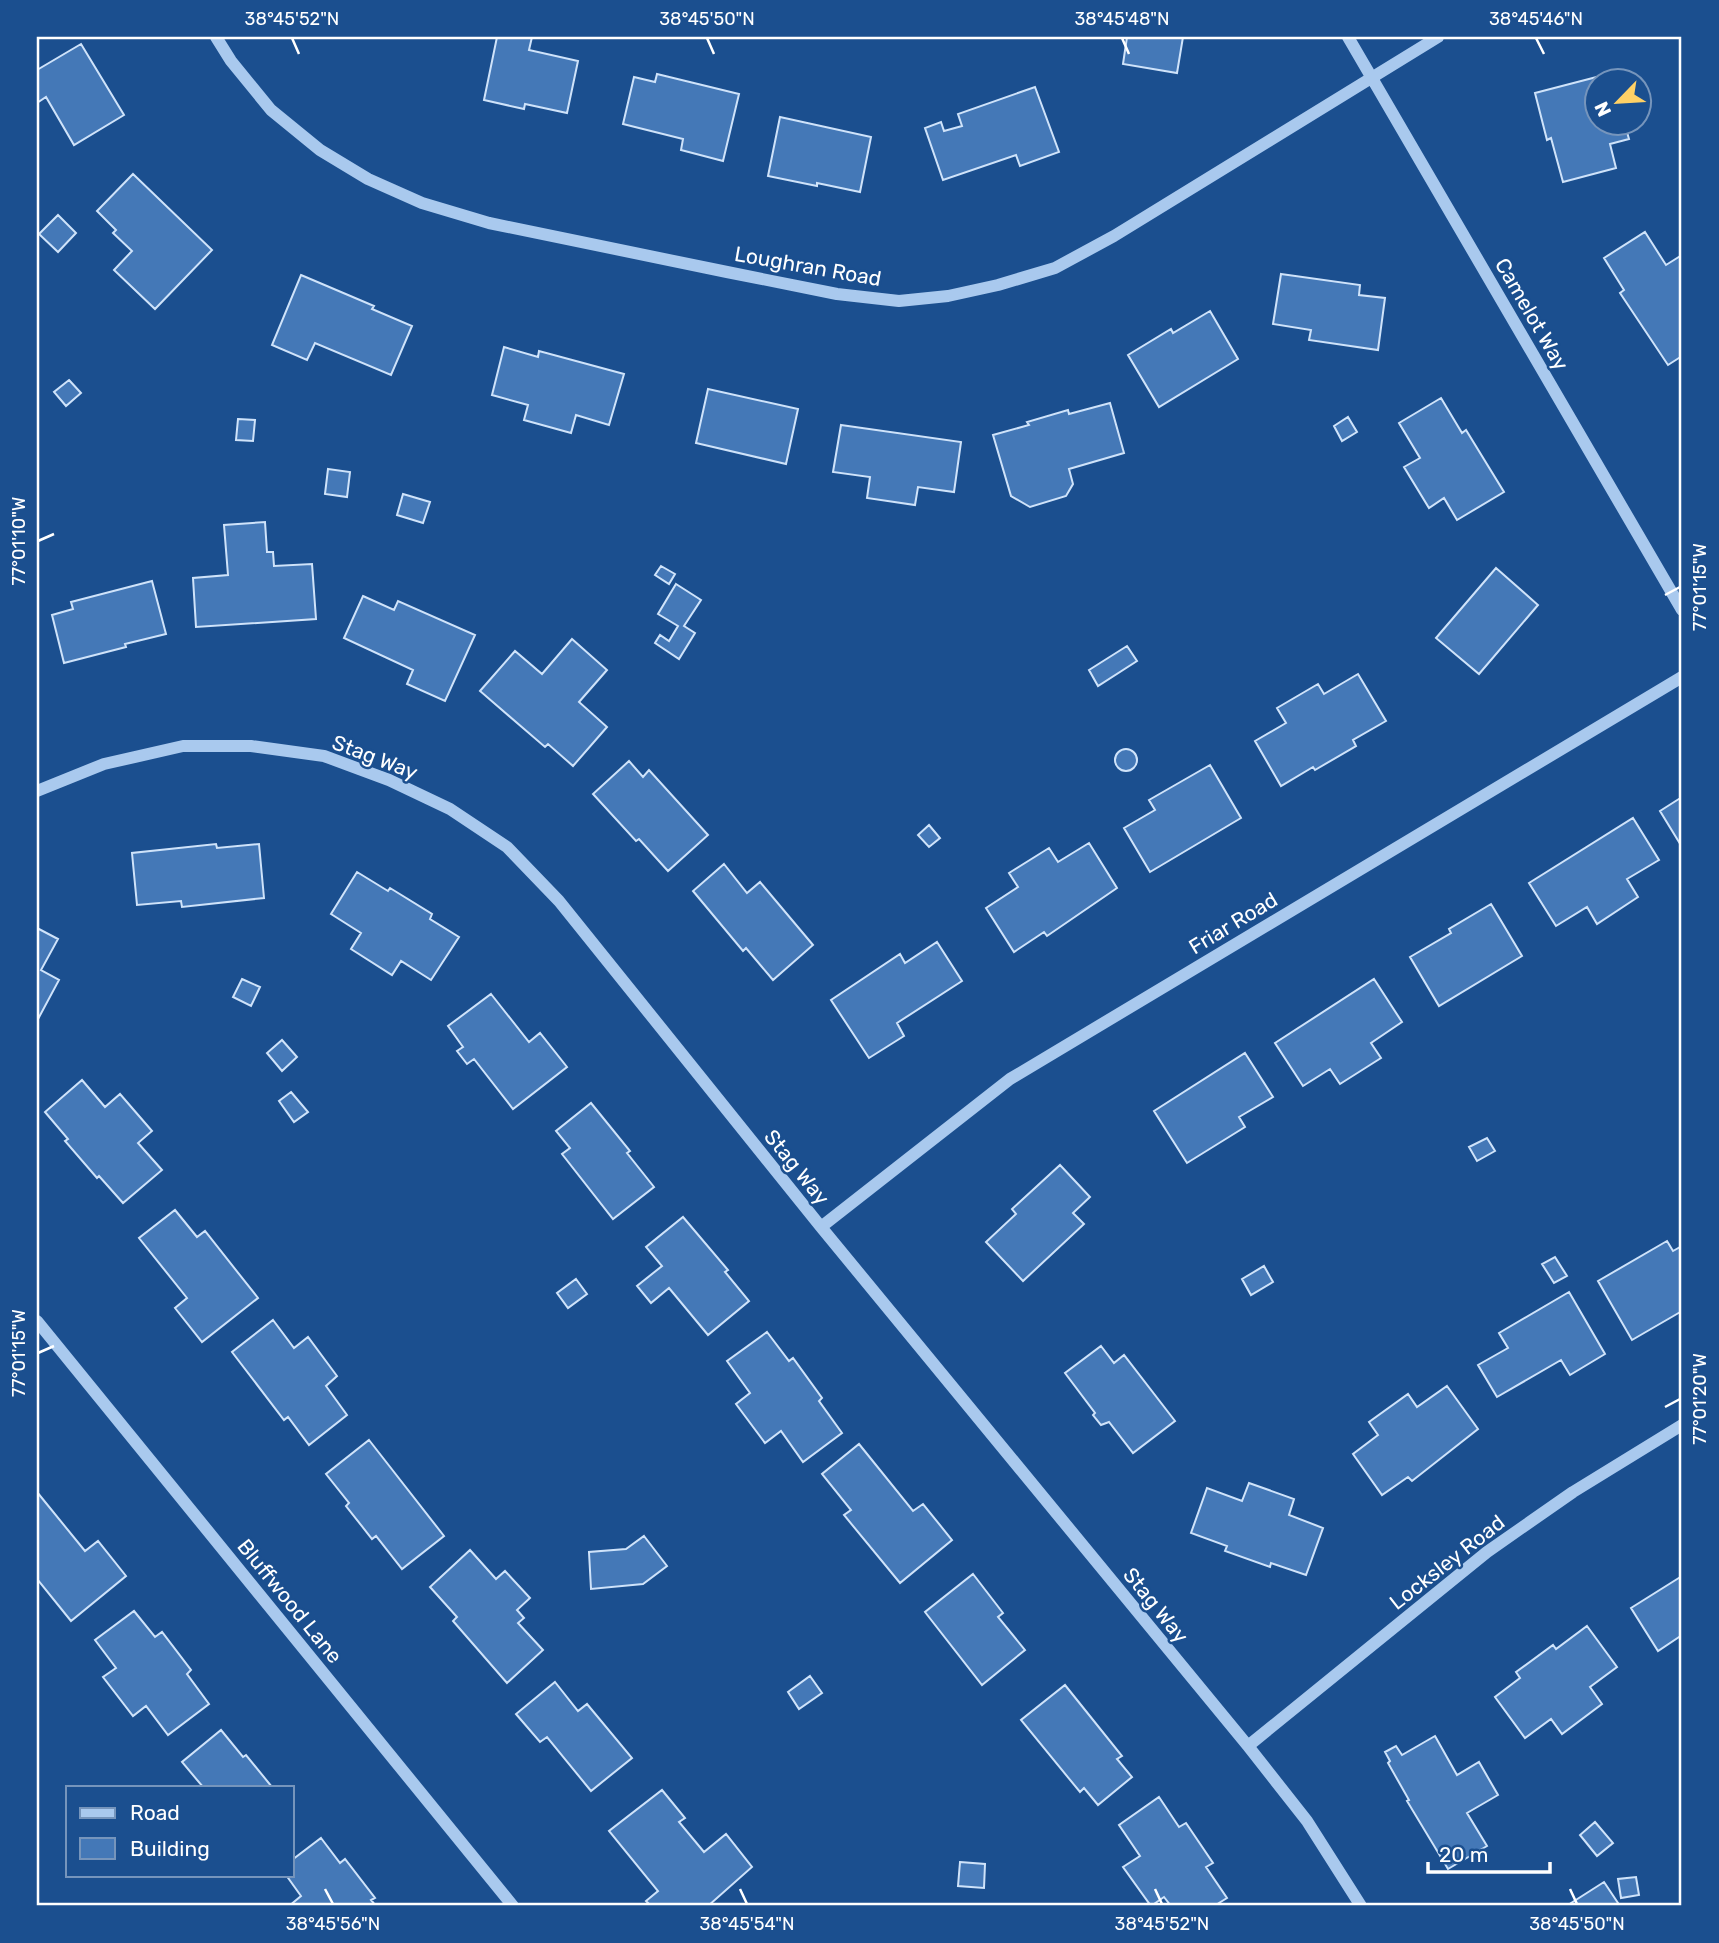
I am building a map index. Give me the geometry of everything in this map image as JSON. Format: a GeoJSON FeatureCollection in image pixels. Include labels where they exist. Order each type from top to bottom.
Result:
{"type":"FeatureCollection","features":[{"type":"Feature","properties":{"kind":"street","name":"Loughran Road"},"geometry":{"type":"LineString","coordinates":[[216,37],[231,61],[271,110],[311,142],[368,178],[422,203],[489,223],[739,275],[837,294],[899,301],[948,296],[1055,268],[1114,236],[1438,37]]}},
{"type":"Feature","properties":{"kind":"street","name":"Camelot Way"},"geometry":{"type":"LineString","coordinates":[[1348,37],[1682,610]]}},
{"type":"Feature","properties":{"kind":"street","name":"Friar Road"},"geometry":{"type":"LineString","coordinates":[[821,1227],[1010,1079],[1682,677]]}},
{"type":"Feature","properties":{"kind":"street","name":"Stag Way"},"geometry":{"type":"LineString","coordinates":[[37,791],[104,764],[183,746],[251,746],[324,756],[389,780],[450,809],[507,848],[559,901],[821,1227],[1248,1746],[1307,1821],[1361,1906]]}},
{"type":"Feature","properties":{"kind":"street","name":"Bluffwood Lane"},"geometry":{"type":"LineString","coordinates":[[37,1321],[513,1906]]}},
{"type":"Feature","properties":{"kind":"street","name":"Locksley Road"},"geometry":{"type":"LineString","coordinates":[[1248,1746],[1487,1552],[1573,1492],[1682,1425]]}},
{"type":"Feature","properties":{"kind":"building"},"geometry":{"type":"Polygon","coordinates":[[[497,37],[532,37],[529,50],[578,61],[567,113],[525,104],[524,109],[484,100],[497,37]]]}},
{"type":"Feature","properties":{"kind":"building"},"geometry":{"type":"Polygon","coordinates":[[[1127,37],[1183,37],[1177,73],[1123,64],[1127,37]]]}},
{"type":"Feature","properties":{"kind":"building"},"geometry":{"type":"Polygon","coordinates":[[[81,44],[124,115],[74,145],[46,97],[37,103],[37,70],[81,44]]]}},
{"type":"Feature","properties":{"kind":"building"},"geometry":{"type":"Polygon","coordinates":[[[657,74],[739,94],[723,161],[681,150],[683,139],[623,124],[634,77],[655,82],[657,74]]]}},
{"type":"Feature","properties":{"kind":"building"},"geometry":{"type":"Polygon","coordinates":[[[1582,81],[1582,136],[1628,136],[1629,139],[1610,144],[1616,168],[1563,182],[1551,138],[1547,140],[1535,93],[1582,81]]]}},
{"type":"Feature","properties":{"kind":"building"},"geometry":{"type":"Polygon","coordinates":[[[1035,87],[1059,152],[1020,166],[1016,155],[943,180],[925,128],[941,122],[944,131],[962,126],[958,114],[1035,87]]]}},
{"type":"Feature","properties":{"kind":"building"},"geometry":{"type":"Polygon","coordinates":[[[780,117],[871,137],[860,192],[768,176],[780,117]]]}},
{"type":"Feature","properties":{"kind":"building"},"geometry":{"type":"Polygon","coordinates":[[[133,174],[212,250],[155,309],[114,270],[132,251],[113,233],[116,230],[97,211],[133,174]]]}},
{"type":"Feature","properties":{"kind":"building"},"geometry":{"type":"Polygon","coordinates":[[[58,215],[76,233],[58,252],[39,234],[58,215]]]}},
{"type":"Feature","properties":{"kind":"building"},"geometry":{"type":"Polygon","coordinates":[[[1645,232],[1666,265],[1682,255],[1682,356],[1668,365],[1620,293],[1624,290],[1604,258],[1645,232]]]}},
{"type":"Feature","properties":{"kind":"building"},"geometry":{"type":"Polygon","coordinates":[[[1281,274],[1360,285],[1359,295],[1385,298],[1378,350],[1309,340],[1311,330],[1273,324],[1281,274]]]}},
{"type":"Feature","properties":{"kind":"building"},"geometry":{"type":"Polygon","coordinates":[[[301,275],[374,306],[372,309],[412,326],[391,375],[315,343],[307,360],[272,345],[301,275]]]}},
{"type":"Feature","properties":{"kind":"building"},"geometry":{"type":"Polygon","coordinates":[[[1210,311],[1238,359],[1159,407],[1128,355],[1171,329],[1173,333],[1210,311]]]}},
{"type":"Feature","properties":{"kind":"building"},"geometry":{"type":"Polygon","coordinates":[[[504,347],[538,357],[539,351],[624,374],[609,425],[576,415],[571,433],[524,420],[528,405],[492,395],[504,347]]]}},
{"type":"Feature","properties":{"kind":"building"},"geometry":{"type":"Polygon","coordinates":[[[69,380],[81,393],[66,406],[54,392],[69,380]]]}},
{"type":"Feature","properties":{"kind":"building"},"geometry":{"type":"Polygon","coordinates":[[[708,389],[798,409],[786,464],[696,443],[708,389]]]}},
{"type":"Feature","properties":{"kind":"building"},"geometry":{"type":"Polygon","coordinates":[[[1441,398],[1462,433],[1466,430],[1504,492],[1457,520],[1444,498],[1429,508],[1404,467],[1420,458],[1399,423],[1441,398]]]}},
{"type":"Feature","properties":{"kind":"building"},"geometry":{"type":"Polygon","coordinates":[[[1110,403],[1124,453],[1069,469],[1073,484],[1066,496],[1030,507],[1011,496],[993,435],[1068,410],[1069,414],[1110,403]]]}},
{"type":"Feature","properties":{"kind":"building"},"geometry":{"type":"Polygon","coordinates":[[[1348,417],[1357,432],[1342,441],[1334,426],[1348,417]]]}},
{"type":"Feature","properties":{"kind":"building"},"geometry":{"type":"Polygon","coordinates":[[[238,419],[255,420],[253,441],[236,440],[238,419]]]}},
{"type":"Feature","properties":{"kind":"building"},"geometry":{"type":"Polygon","coordinates":[[[841,425],[961,442],[954,492],[918,487],[915,505],[867,498],[870,477],[833,472],[841,425]]]}},
{"type":"Feature","properties":{"kind":"building"},"geometry":{"type":"Polygon","coordinates":[[[328,469],[350,472],[347,497],[325,494],[328,469]]]}},
{"type":"Feature","properties":{"kind":"building"},"geometry":{"type":"Polygon","coordinates":[[[403,494],[430,502],[423,523],[397,515],[403,494]]]}},
{"type":"Feature","properties":{"kind":"building"},"geometry":{"type":"Polygon","coordinates":[[[265,522],[267,552],[273,552],[274,566],[312,564],[316,619],[196,627],[193,578],[228,575],[224,525],[265,522]]]}},
{"type":"Feature","properties":{"kind":"building"},"geometry":{"type":"Polygon","coordinates":[[[661,566],[675,574],[669,584],[655,575],[661,566]]]}},
{"type":"Feature","properties":{"kind":"building"},"geometry":{"type":"Polygon","coordinates":[[[1496,568],[1538,605],[1479,674],[1436,638],[1496,568]]]}},
{"type":"Feature","properties":{"kind":"building"},"geometry":{"type":"Polygon","coordinates":[[[152,581],[166,634],[64,663],[52,615],[73,609],[71,602],[152,581]]]}},
{"type":"Feature","properties":{"kind":"building"},"geometry":{"type":"Polygon","coordinates":[[[676,584],[701,600],[684,626],[695,633],[679,659],[655,643],[660,635],[669,641],[678,626],[658,614],[676,584]]]}},
{"type":"Feature","properties":{"kind":"building"},"geometry":{"type":"Polygon","coordinates":[[[363,596],[394,610],[398,601],[475,635],[445,701],[407,684],[413,670],[344,638],[363,596]]]}},
{"type":"Feature","properties":{"kind":"building"},"geometry":{"type":"Polygon","coordinates":[[[572,639],[607,670],[579,702],[607,727],[573,766],[548,744],[545,747],[480,691],[515,651],[542,674],[572,639]]]}},
{"type":"Feature","properties":{"kind":"building"},"geometry":{"type":"Polygon","coordinates":[[[1127,646],[1137,661],[1098,686],[1089,670],[1127,646]]]}},
{"type":"Feature","properties":{"kind":"building"},"geometry":{"type":"Polygon","coordinates":[[[1358,674],[1386,721],[1353,740],[1356,746],[1281,786],[1255,741],[1286,723],[1277,708],[1318,684],[1324,694],[1358,674]]]}},
{"type":"Feature","properties":{"kind":"building"},"geometry":{"type":"Polygon","coordinates":[[[1126,749],[1134,752],[1137,760],[1134,768],[1126,771],[1118,768],[1115,760],[1118,752],[1126,749]]]}},
{"type":"Feature","properties":{"kind":"building"},"geometry":{"type":"Polygon","coordinates":[[[629,761],[643,777],[649,770],[708,835],[668,871],[593,794],[629,761]]]}},
{"type":"Feature","properties":{"kind":"building"},"geometry":{"type":"Polygon","coordinates":[[[1210,765],[1241,818],[1150,872],[1124,828],[1155,810],[1149,800],[1210,765]]]}},
{"type":"Feature","properties":{"kind":"building"},"geometry":{"type":"Polygon","coordinates":[[[1682,797],[1682,847],[1660,811],[1682,797]]]}},
{"type":"Feature","properties":{"kind":"building"},"geometry":{"type":"Polygon","coordinates":[[[1633,818],[1659,860],[1627,879],[1638,897],[1597,924],[1587,907],[1556,926],[1529,883],[1633,818]]]}},
{"type":"Feature","properties":{"kind":"building"},"geometry":{"type":"Polygon","coordinates":[[[929,825],[940,838],[929,847],[918,835],[929,825]]]}},
{"type":"Feature","properties":{"kind":"building"},"geometry":{"type":"Polygon","coordinates":[[[1089,843],[1117,888],[1047,936],[1044,932],[1014,952],[986,908],[1018,887],[1009,873],[1049,848],[1058,862],[1089,843]]]}},
{"type":"Feature","properties":{"kind":"building"},"geometry":{"type":"Polygon","coordinates":[[[216,844],[217,848],[259,844],[264,898],[182,907],[181,901],[137,905],[132,853],[216,844]]]}},
{"type":"Feature","properties":{"kind":"building"},"geometry":{"type":"Polygon","coordinates":[[[724,864],[747,893],[760,882],[813,945],[773,980],[746,948],[743,951],[693,891],[724,864]]]}},
{"type":"Feature","properties":{"kind":"building"},"geometry":{"type":"Polygon","coordinates":[[[357,872],[388,891],[390,888],[432,914],[430,919],[459,937],[431,980],[401,961],[392,975],[351,949],[361,933],[331,914],[357,872]]]}},
{"type":"Feature","properties":{"kind":"building"},"geometry":{"type":"Polygon","coordinates":[[[1491,904],[1522,956],[1439,1006],[1410,957],[1451,933],[1449,929],[1491,904]]]}},
{"type":"Feature","properties":{"kind":"building"},"geometry":{"type":"Polygon","coordinates":[[[37,928],[58,939],[41,970],[59,980],[37,1021],[37,928]]]}},
{"type":"Feature","properties":{"kind":"building"},"geometry":{"type":"Polygon","coordinates":[[[937,942],[962,981],[897,1023],[904,1036],[869,1058],[831,1000],[900,954],[905,963],[937,942]]]}},
{"type":"Feature","properties":{"kind":"building"},"geometry":{"type":"Polygon","coordinates":[[[242,979],[260,987],[251,1006],[233,997],[242,979]]]}},
{"type":"Feature","properties":{"kind":"building"},"geometry":{"type":"Polygon","coordinates":[[[1374,979],[1402,1022],[1371,1043],[1381,1058],[1340,1084],[1330,1069],[1303,1086],[1275,1043],[1374,979]]]}},
{"type":"Feature","properties":{"kind":"building"},"geometry":{"type":"Polygon","coordinates":[[[491,994],[529,1042],[540,1033],[567,1067],[513,1109],[474,1059],[467,1064],[457,1051],[463,1047],[448,1026],[491,994]]]}},
{"type":"Feature","properties":{"kind":"building"},"geometry":{"type":"Polygon","coordinates":[[[282,1040],[297,1057],[282,1071],[267,1053],[282,1040]]]}},
{"type":"Feature","properties":{"kind":"building"},"geometry":{"type":"Polygon","coordinates":[[[1245,1053],[1273,1097],[1239,1117],[1245,1127],[1187,1163],[1154,1111],[1245,1053]]]}},
{"type":"Feature","properties":{"kind":"building"},"geometry":{"type":"Polygon","coordinates":[[[82,1080],[105,1107],[120,1094],[152,1131],[138,1143],[162,1170],[123,1203],[65,1141],[68,1139],[45,1112],[82,1080]]]}},
{"type":"Feature","properties":{"kind":"building"},"geometry":{"type":"Polygon","coordinates":[[[291,1092],[308,1112],[294,1122],[279,1101],[291,1092]]]}},
{"type":"Feature","properties":{"kind":"building"},"geometry":{"type":"Polygon","coordinates":[[[591,1103],[630,1151],[627,1153],[654,1187],[613,1219],[562,1154],[570,1148],[556,1131],[591,1103]]]}},
{"type":"Feature","properties":{"kind":"building"},"geometry":{"type":"Polygon","coordinates":[[[1487,1138],[1495,1151],[1477,1161],[1469,1147],[1487,1138]]]}},
{"type":"Feature","properties":{"kind":"building"},"geometry":{"type":"Polygon","coordinates":[[[1060,1165],[1090,1197],[1073,1213],[1084,1224],[1023,1281],[986,1242],[1016,1214],[1012,1209],[1060,1165]]]}},
{"type":"Feature","properties":{"kind":"building"},"geometry":{"type":"Polygon","coordinates":[[[175,1210],[197,1237],[205,1231],[258,1298],[202,1342],[175,1308],[187,1298],[139,1238],[175,1210]]]}},
{"type":"Feature","properties":{"kind":"building"},"geometry":{"type":"Polygon","coordinates":[[[683,1217],[728,1270],[725,1272],[749,1301],[708,1335],[669,1288],[651,1303],[637,1286],[662,1266],[646,1247],[683,1217]]]}},
{"type":"Feature","properties":{"kind":"building"},"geometry":{"type":"Polygon","coordinates":[[[1667,1241],[1673,1251],[1682,1246],[1682,1311],[1632,1340],[1598,1281],[1667,1241]]]}},
{"type":"Feature","properties":{"kind":"building"},"geometry":{"type":"Polygon","coordinates":[[[1555,1257],[1567,1276],[1554,1283],[1542,1264],[1555,1257]]]}},
{"type":"Feature","properties":{"kind":"building"},"geometry":{"type":"Polygon","coordinates":[[[1264,1266],[1273,1282],[1251,1295],[1242,1279],[1264,1266]]]}},
{"type":"Feature","properties":{"kind":"building"},"geometry":{"type":"Polygon","coordinates":[[[576,1279],[587,1294],[568,1308],[557,1293],[576,1279]]]}},
{"type":"Feature","properties":{"kind":"building"},"geometry":{"type":"Polygon","coordinates":[[[1569,1292],[1605,1354],[1570,1375],[1561,1360],[1497,1397],[1478,1365],[1508,1348],[1499,1333],[1569,1292]]]}},
{"type":"Feature","properties":{"kind":"building"},"geometry":{"type":"Polygon","coordinates":[[[273,1320],[294,1348],[308,1337],[337,1376],[326,1386],[347,1415],[309,1445],[288,1417],[284,1420],[232,1352],[273,1320]]]}},
{"type":"Feature","properties":{"kind":"building"},"geometry":{"type":"Polygon","coordinates":[[[767,1332],[789,1361],[793,1358],[822,1398],[819,1401],[842,1433],[803,1462],[781,1431],[765,1443],[736,1404],[750,1393],[727,1361],[767,1332]]]}},
{"type":"Feature","properties":{"kind":"building"},"geometry":{"type":"Polygon","coordinates":[[[1101,1346],[1114,1363],[1124,1355],[1175,1421],[1133,1453],[1109,1422],[1101,1425],[1065,1373],[1101,1346]]]}},
{"type":"Feature","properties":{"kind":"building"},"geometry":{"type":"Polygon","coordinates":[[[1447,1386],[1478,1429],[1412,1481],[1408,1477],[1382,1495],[1353,1454],[1378,1435],[1369,1422],[1408,1394],[1417,1407],[1447,1386]]]}},
{"type":"Feature","properties":{"kind":"building"},"geometry":{"type":"Polygon","coordinates":[[[369,1440],[444,1536],[402,1569],[376,1536],[372,1539],[346,1506],[349,1503],[326,1474],[369,1440]]]}},
{"type":"Feature","properties":{"kind":"building"},"geometry":{"type":"Polygon","coordinates":[[[859,1444],[913,1511],[923,1504],[952,1540],[900,1583],[844,1515],[851,1510],[822,1474],[859,1444]]]}},
{"type":"Feature","properties":{"kind":"building"},"geometry":{"type":"Polygon","coordinates":[[[1249,1483],[1294,1499],[1289,1515],[1323,1528],[1306,1575],[1271,1563],[1270,1567],[1225,1551],[1227,1546],[1191,1533],[1207,1488],[1242,1501],[1249,1483]]]}},
{"type":"Feature","properties":{"kind":"building"},"geometry":{"type":"Polygon","coordinates":[[[37,1492],[85,1551],[98,1541],[126,1576],[71,1621],[37,1579],[37,1492]]]}},
{"type":"Feature","properties":{"kind":"building"},"geometry":{"type":"Polygon","coordinates":[[[644,1536],[667,1566],[643,1584],[591,1589],[589,1552],[626,1549],[644,1536]]]}},
{"type":"Feature","properties":{"kind":"building"},"geometry":{"type":"Polygon","coordinates":[[[470,1550],[496,1579],[505,1571],[530,1598],[517,1610],[524,1618],[518,1623],[543,1650],[507,1683],[453,1621],[457,1617],[430,1587],[470,1550]]]}},
{"type":"Feature","properties":{"kind":"building"},"geometry":{"type":"Polygon","coordinates":[[[973,1574],[1003,1613],[998,1617],[1025,1650],[982,1685],[925,1612],[973,1574]]]}},
{"type":"Feature","properties":{"kind":"building"},"geometry":{"type":"Polygon","coordinates":[[[1682,1576],[1682,1635],[1658,1651],[1631,1608],[1682,1576]]]}},
{"type":"Feature","properties":{"kind":"building"},"geometry":{"type":"Polygon","coordinates":[[[134,1611],[155,1637],[162,1632],[191,1670],[187,1674],[209,1704],[168,1735],[146,1706],[133,1716],[103,1677],[116,1668],[95,1640],[134,1611]]]}},
{"type":"Feature","properties":{"kind":"building"},"geometry":{"type":"Polygon","coordinates":[[[1587,1626],[1617,1667],[1590,1687],[1602,1704],[1562,1734],[1551,1719],[1525,1738],[1495,1697],[1520,1678],[1516,1672],[1553,1645],[1556,1649],[1587,1626]]]}},
{"type":"Feature","properties":{"kind":"building"},"geometry":{"type":"Polygon","coordinates":[[[810,1676],[822,1693],[799,1709],[788,1692],[810,1676]]]}},
{"type":"Feature","properties":{"kind":"building"},"geometry":{"type":"Polygon","coordinates":[[[555,1682],[578,1711],[587,1704],[632,1758],[591,1791],[547,1737],[540,1742],[516,1714],[555,1682]]]}},
{"type":"Feature","properties":{"kind":"building"},"geometry":{"type":"Polygon","coordinates":[[[1065,1685],[1122,1756],[1117,1759],[1132,1777],[1098,1805],[1084,1788],[1080,1792],[1021,1720],[1065,1685]]]}},
{"type":"Feature","properties":{"kind":"building"},"geometry":{"type":"Polygon","coordinates":[[[221,1730],[271,1786],[202,1786],[182,1762],[221,1730]]]}},
{"type":"Feature","properties":{"kind":"building"},"geometry":{"type":"Polygon","coordinates":[[[1435,1736],[1457,1775],[1479,1762],[1498,1795],[1467,1813],[1487,1846],[1448,1869],[1407,1801],[1409,1800],[1388,1763],[1390,1761],[1385,1752],[1396,1746],[1402,1755],[1435,1736]]]}},
{"type":"Feature","properties":{"kind":"building"},"geometry":{"type":"Polygon","coordinates":[[[662,1790],[685,1818],[679,1822],[704,1852],[726,1834],[752,1867],[708,1906],[651,1906],[646,1901],[658,1891],[609,1831],[662,1790]]]}},
{"type":"Feature","properties":{"kind":"building"},"geometry":{"type":"Polygon","coordinates":[[[1159,1797],[1179,1827],[1186,1823],[1213,1863],[1206,1867],[1227,1898],[1214,1906],[1171,1906],[1164,1897],[1151,1906],[1123,1867],[1140,1856],[1119,1825],[1159,1797]]]}},
{"type":"Feature","properties":{"kind":"building"},"geometry":{"type":"Polygon","coordinates":[[[1595,1822],[1613,1843],[1597,1856],[1580,1835],[1595,1822]]]}},
{"type":"Feature","properties":{"kind":"building"},"geometry":{"type":"Polygon","coordinates":[[[321,1838],[340,1863],[345,1859],[375,1898],[371,1900],[376,1906],[289,1906],[301,1896],[287,1876],[294,1876],[294,1858],[321,1838]]]}},
{"type":"Feature","properties":{"kind":"building"},"geometry":{"type":"Polygon","coordinates":[[[960,1862],[985,1864],[984,1888],[958,1886],[960,1862]]]}},
{"type":"Feature","properties":{"kind":"building"},"geometry":{"type":"Polygon","coordinates":[[[1636,1877],[1639,1895],[1621,1898],[1618,1879],[1636,1877]]]}},
{"type":"Feature","properties":{"kind":"building"},"geometry":{"type":"Polygon","coordinates":[[[1604,1882],[1620,1906],[1568,1906],[1568,1905],[1604,1882]]]}}]}
